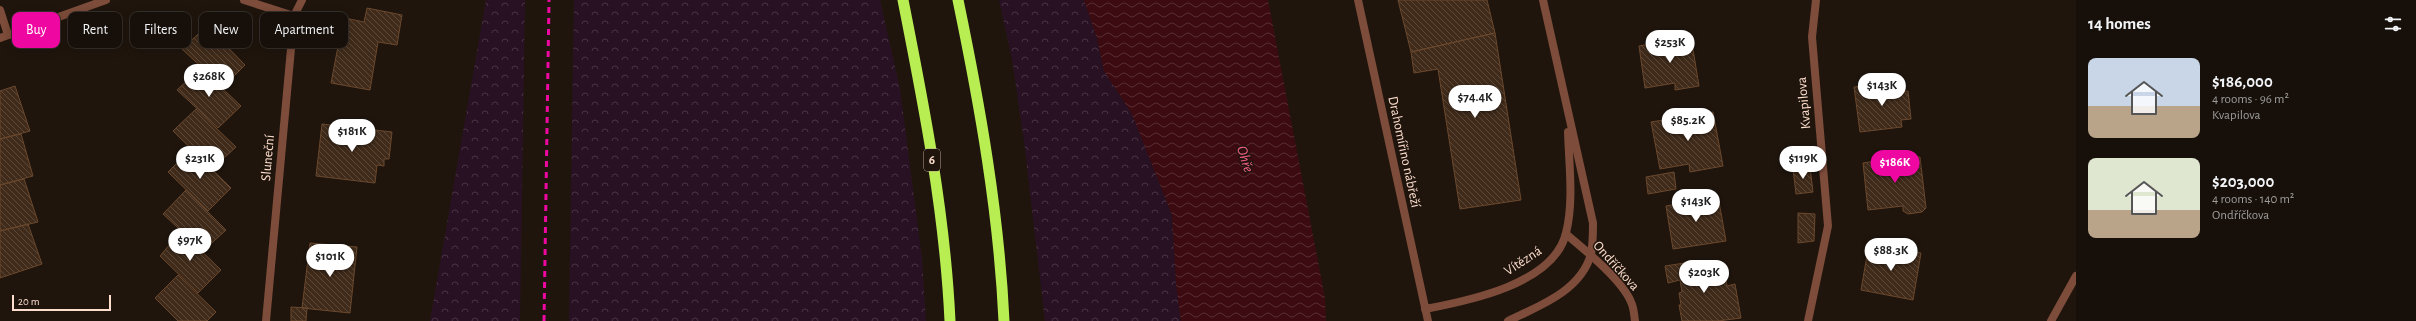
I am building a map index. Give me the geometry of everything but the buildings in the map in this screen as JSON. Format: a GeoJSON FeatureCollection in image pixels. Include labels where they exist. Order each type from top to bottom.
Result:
{"type":"FeatureCollection","features":[{"type":"Feature","properties":{"kind":"highway","name":"6"},"geometry":{"type":"LineString","coordinates":[[903,0],[926,117],[948,279],[950,321]]}},
{"type":"Feature","properties":{"kind":"highway"},"geometry":{"type":"LineString","coordinates":[[958,0],[980,106],[1002,276],[1004,321]]}},
{"type":"Feature","properties":{"kind":"street"},"geometry":{"type":"LineString","coordinates":[[0,38],[106,0]]}},
{"type":"Feature","properties":{"kind":"street"},"geometry":{"type":"LineString","coordinates":[[244,0],[282,12]]}},
{"type":"Feature","properties":{"kind":"street","name":"Sluneční"},"geometry":{"type":"LineString","coordinates":[[296,12],[302,0]]}},
{"type":"Feature","properties":{"kind":"street","name":"Drahomířino nábřeží"},"geometry":{"type":"LineString","coordinates":[[1358,0],[1425,309]]}},
{"type":"Feature","properties":{"kind":"street","name":"Vítězná"},"geometry":{"type":"LineString","coordinates":[[1508,321],[1561,295],[1581,274],[1591,254],[1593,223],[1543,0]]}},
{"type":"Feature","properties":{"kind":"street","name":"Kvapilova"},"geometry":{"type":"LineString","coordinates":[[1808,321],[1828,226],[1812,37],[1816,0]]}},
{"type":"Feature","properties":{"kind":"street"},"geometry":{"type":"LineString","coordinates":[[0,10],[8,35]]}},
{"type":"Feature","properties":{"kind":"street","name":"Sluneční"},"geometry":{"type":"LineString","coordinates":[[266,321],[291,48]]}},
{"type":"Feature","properties":{"kind":"street","name":"Vítězná"},"geometry":{"type":"LineString","coordinates":[[1425,309],[1480,297],[1507,287],[1538,271],[1557,254],[1566,234],[1570,198],[1568,115]]}},
{"type":"Feature","properties":{"kind":"street","name":"Ondříčkova"},"geometry":{"type":"LineString","coordinates":[[1566,234],[1591,254],[1616,282],[1631,302],[1635,321]]}},
{"type":"Feature","properties":{"kind":"street"},"geometry":{"type":"LineString","coordinates":[[2051,321],[2076,276]]}},
{"type":"Feature","properties":{"kind":"street"},"geometry":{"type":"LineString","coordinates":[[1425,309],[1428,321]]}},
{"type":"Feature","properties":{"kind":"green space"},"geometry":{"type":"Polygon","coordinates":[[[486,0],[525,0],[520,321],[430,321],[486,0]]]}},
{"type":"Feature","properties":{"kind":"green space"},"geometry":{"type":"Polygon","coordinates":[[[574,0],[880,0],[900,89],[922,259],[926,321],[569,321],[574,0]]]}},
{"type":"Feature","properties":{"kind":"green space"},"geometry":{"type":"Polygon","coordinates":[[[999,0],[1084,0],[1097,38],[1104,71],[1132,114],[1172,215],[1176,284],[1181,321],[1045,321],[1024,141],[1012,59],[999,0]]]}},
{"type":"Feature","properties":{"kind":"water","name":"Ohře"},"geometry":{"type":"Polygon","coordinates":[[[1084,0],[1268,0],[1325,298],[1326,321],[1181,321],[1176,284],[1172,215],[1132,114],[1104,71],[1097,38],[1084,0]]]}},
{"type":"Feature","properties":{"kind":"railway"},"geometry":{"type":"LineString","coordinates":[[544,321],[549,0]]}}]}
